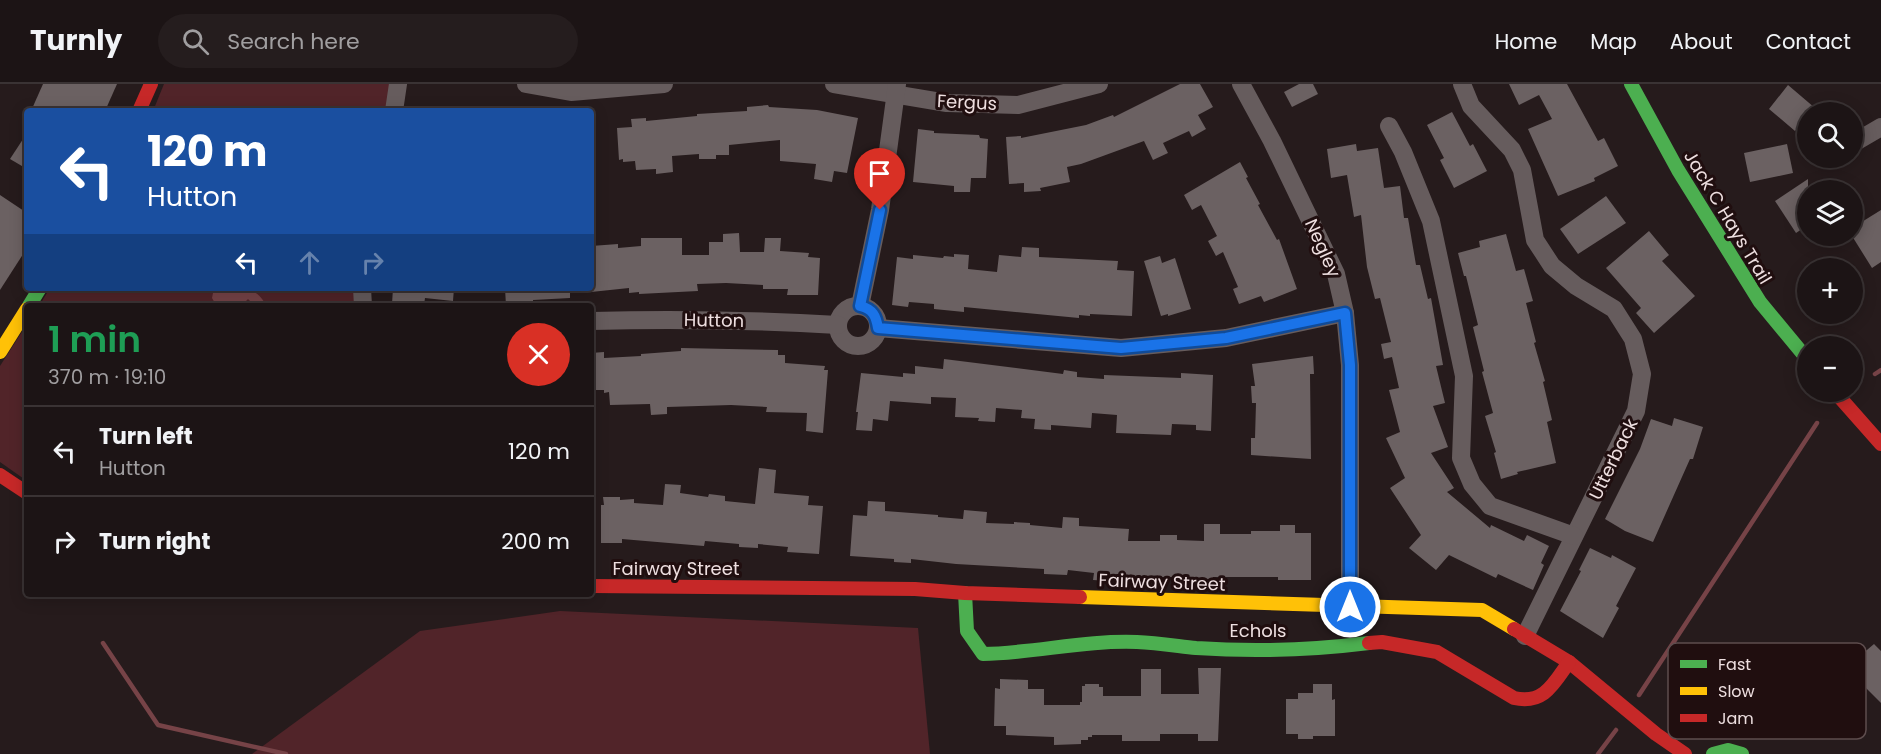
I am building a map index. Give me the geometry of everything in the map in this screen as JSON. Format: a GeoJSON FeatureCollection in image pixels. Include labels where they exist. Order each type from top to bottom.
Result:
{"type":"FeatureCollection","features":[{"type":"Feature","properties":{"kind":"street"},"geometry":{"type":"LineString","coordinates":[[140,108],[151,84]]}},
{"type":"Feature","properties":{"kind":"street"},"geometry":{"type":"LineString","coordinates":[[394,108],[398,84]]}},
{"type":"Feature","properties":{"kind":"street"},"geometry":{"type":"LineString","coordinates":[[526,84],[571,92],[657,84]]}},
{"type":"Feature","properties":{"kind":"street","name":"Fergus"},"geometry":{"type":"LineString","coordinates":[[834,84],[896,89],[947,103],[1018,105],[1099,84]]}},
{"type":"Feature","properties":{"kind":"street","name":"Negley"},"geometry":{"type":"LineString","coordinates":[[1241,84],[1272,141],[1336,274],[1345,313],[1350,365],[1350,607]]}},
{"type":"Feature","properties":{"kind":"street","name":"Utterback"},"geometry":{"type":"LineString","coordinates":[[1462,84],[1471,106],[1512,150],[1522,170],[1535,240],[1552,266],[1576,286],[1614,309],[1633,339],[1642,374],[1636,411],[1525,636]]}},
{"type":"Feature","properties":{"kind":"street","name":"Jack C Hays Trail"},"geometry":{"type":"LineString","coordinates":[[1631,84],[1678,170],[1760,302],[1797,347]]}},
{"type":"Feature","properties":{"kind":"street"},"geometry":{"type":"LineString","coordinates":[[860,306],[880,210],[896,89]]}},
{"type":"Feature","properties":{"kind":"street"},"geometry":{"type":"LineString","coordinates":[[1389,126],[1403,152],[1431,221],[1464,376],[1461,458],[1472,483],[1490,506],[1574,536]]}},
{"type":"Feature","properties":{"kind":"street"},"geometry":{"type":"LineString","coordinates":[[1863,138],[1881,127]]}},
{"type":"Feature","properties":{"kind":"street"},"geometry":{"type":"LineString","coordinates":[[860,306],[872,311],[878,328],[872,339],[860,345],[853,345],[842,338],[838,325],[841,315],[846,310],[860,306]]}},
{"type":"Feature","properties":{"kind":"street"},"geometry":{"type":"LineString","coordinates":[[0,352],[24,313]]}},
{"type":"Feature","properties":{"kind":"street"},"geometry":{"type":"LineString","coordinates":[[878,328],[1121,348],[1226,338],[1345,313]]}},
{"type":"Feature","properties":{"kind":"street","name":"Hutton"},"geometry":{"type":"LineString","coordinates":[[594,321],[693,320],[838,325]]}},
{"type":"Feature","properties":{"kind":"street"},"geometry":{"type":"LineString","coordinates":[[1844,402],[1881,444]]}},
{"type":"Feature","properties":{"kind":"street"},"geometry":{"type":"LineString","coordinates":[[0,475],[24,491]]}},
{"type":"Feature","properties":{"kind":"street","name":"Fairway Street"},"geometry":{"type":"LineString","coordinates":[[594,586],[893,589],[1482,610],[1569,662],[1656,734],[1685,754]]}},
{"type":"Feature","properties":{"kind":"street","name":"Echols"},"geometry":{"type":"LineString","coordinates":[[965,593],[967,631],[982,654],[1021,653],[1087,643],[1138,642],[1198,648],[1321,649],[1382,642],[1437,652],[1514,698],[1529,701],[1543,695],[1569,662]]}},
{"type":"Feature","properties":{"kind":"street"},"geometry":{"type":"LineString","coordinates":[[1713,754],[1731,750],[1742,754]]}},
{"type":"Feature","properties":{"kind":"shaded area"},"geometry":{"type":"Polygon","coordinates":[[[164,84],[391,84],[386,108],[154,108],[164,84]]]}},
{"type":"Feature","properties":{"kind":"shaded area"},"geometry":{"type":"Polygon","coordinates":[[[48,291],[359,291],[357,303],[41,303],[48,291]]]}},
{"type":"Feature","properties":{"kind":"shaded area"},"geometry":{"type":"Polygon","coordinates":[[[213,291],[251,291],[264,303],[252,303],[248,299],[244,303],[215,303],[212,298],[213,291]]]}},
{"type":"Feature","properties":{"kind":"shaded area"},"geometry":{"type":"Polygon","coordinates":[[[24,329],[24,479],[0,462],[0,366],[24,329]]]}},
{"type":"Feature","properties":{"kind":"shaded area"},"geometry":{"type":"Polygon","coordinates":[[[560,611],[918,628],[930,754],[252,754],[420,631],[560,611]]]}},
{"type":"Feature","properties":{"kind":"building"},"geometry":{"type":"Polygon","coordinates":[[[43,84],[117,84],[106,108],[32,108],[43,84]]]}},
{"type":"Feature","properties":{"kind":"building"},"geometry":{"type":"Polygon","coordinates":[[[1180,84],[1200,84],[1213,107],[1198,115],[1206,129],[1192,137],[1189,131],[1163,143],[1168,153],[1153,160],[1144,141],[1067,167],[1070,182],[1040,188],[1041,191],[1024,192],[1024,183],[1009,184],[1006,137],[1021,136],[1021,138],[1086,125],[1113,115],[1114,117],[1180,84]]]}},
{"type":"Feature","properties":{"kind":"building"},"geometry":{"type":"Polygon","coordinates":[[[1299,84],[1313,84],[1318,94],[1292,107],[1284,92],[1299,84]]]}},
{"type":"Feature","properties":{"kind":"building"},"geometry":{"type":"Polygon","coordinates":[[[1509,84],[1567,84],[1598,141],[1604,138],[1618,166],[1594,178],[1595,181],[1558,196],[1528,129],[1552,119],[1539,95],[1519,105],[1509,84]]]}},
{"type":"Feature","properties":{"kind":"building"},"geometry":{"type":"Polygon","coordinates":[[[1788,85],[1808,102],[1797,102],[1797,129],[1795,131],[1769,109],[1788,85]]]}},
{"type":"Feature","properties":{"kind":"building"},"geometry":{"type":"Polygon","coordinates":[[[768,105],[769,107],[817,110],[858,118],[847,173],[834,171],[832,182],[814,179],[816,164],[780,161],[780,140],[729,145],[729,155],[716,155],[716,159],[699,159],[699,154],[672,156],[673,172],[656,174],[656,169],[636,170],[635,161],[619,160],[617,128],[632,127],[631,119],[646,118],[646,121],[697,116],[697,114],[747,111],[747,107],[768,105]]]}},
{"type":"Feature","properties":{"kind":"building"},"geometry":{"type":"Polygon","coordinates":[[[1452,112],[1470,146],[1473,144],[1487,171],[1454,188],[1440,160],[1444,158],[1427,125],[1452,112]]]}},
{"type":"Feature","properties":{"kind":"building"},"geometry":{"type":"Polygon","coordinates":[[[918,129],[934,131],[934,133],[979,135],[980,138],[988,139],[986,178],[971,178],[970,192],[954,192],[954,186],[913,182],[918,129]]]}},
{"type":"Feature","properties":{"kind":"building"},"geometry":{"type":"Polygon","coordinates":[[[24,138],[24,167],[10,159],[24,138]]]}},
{"type":"Feature","properties":{"kind":"building"},"geometry":{"type":"Polygon","coordinates":[[[1356,144],[1357,151],[1378,148],[1384,188],[1400,186],[1404,218],[1408,218],[1416,265],[1420,265],[1428,299],[1431,298],[1443,365],[1436,366],[1445,403],[1433,406],[1448,447],[1431,453],[1454,488],[1447,492],[1490,528],[1491,525],[1524,541],[1527,535],[1549,546],[1533,590],[1498,574],[1496,578],[1449,555],[1436,570],[1409,548],[1421,535],[1390,488],[1405,478],[1386,438],[1400,432],[1389,390],[1399,388],[1392,357],[1384,359],[1381,344],[1391,342],[1380,298],[1375,299],[1367,267],[1361,215],[1354,217],[1347,175],[1331,178],[1327,149],[1356,144]]]}},
{"type":"Feature","properties":{"kind":"building"},"geometry":{"type":"Polygon","coordinates":[[[1787,144],[1793,173],[1750,182],[1744,153],[1787,144]]]}},
{"type":"Feature","properties":{"kind":"building"},"geometry":{"type":"Polygon","coordinates":[[[1240,162],[1260,204],[1258,205],[1277,240],[1279,239],[1297,289],[1264,302],[1261,296],[1239,304],[1233,289],[1238,287],[1223,252],[1216,256],[1208,241],[1217,236],[1201,205],[1192,210],[1184,195],[1240,162]]]}},
{"type":"Feature","properties":{"kind":"building"},"geometry":{"type":"Polygon","coordinates":[[[1797,186],[1797,232],[1796,233],[1775,201],[1797,186]]]}},
{"type":"Feature","properties":{"kind":"building"},"geometry":{"type":"Polygon","coordinates":[[[0,195],[24,211],[24,253],[0,290],[0,195]]]}},
{"type":"Feature","properties":{"kind":"building"},"geometry":{"type":"Polygon","coordinates":[[[1606,196],[1626,223],[1578,254],[1560,229],[1606,196]]]}},
{"type":"Feature","properties":{"kind":"building"},"geometry":{"type":"Polygon","coordinates":[[[1881,210],[1881,262],[1872,268],[1858,246],[1863,246],[1863,221],[1881,210]]]}},
{"type":"Feature","properties":{"kind":"building"},"geometry":{"type":"Polygon","coordinates":[[[1649,231],[1669,255],[1662,261],[1695,296],[1654,333],[1636,313],[1641,308],[1606,268],[1649,231]]]}},
{"type":"Feature","properties":{"kind":"building"},"geometry":{"type":"Polygon","coordinates":[[[739,233],[740,252],[764,252],[765,238],[781,238],[780,251],[809,253],[808,257],[820,258],[818,295],[787,295],[788,289],[763,289],[763,285],[726,283],[697,284],[698,291],[639,294],[639,292],[629,293],[629,288],[591,292],[594,291],[594,246],[618,244],[618,248],[641,246],[641,238],[682,238],[682,255],[709,255],[709,242],[723,242],[723,234],[739,233]]]}},
{"type":"Feature","properties":{"kind":"building"},"geometry":{"type":"Polygon","coordinates":[[[1506,234],[1516,271],[1524,269],[1533,301],[1526,303],[1545,381],[1543,382],[1552,420],[1547,422],[1556,463],[1517,472],[1518,474],[1501,479],[1494,453],[1496,452],[1485,416],[1493,413],[1473,327],[1478,325],[1458,253],[1480,247],[1479,241],[1506,234]]]}},
{"type":"Feature","properties":{"kind":"building"},"geometry":{"type":"Polygon","coordinates":[[[1022,247],[1039,248],[1039,257],[1118,261],[1117,270],[1134,271],[1132,316],[1090,314],[1090,316],[1079,315],[1079,318],[964,307],[964,312],[934,309],[934,304],[909,302],[908,307],[892,305],[897,257],[913,259],[913,255],[943,258],[944,256],[954,257],[954,254],[969,255],[968,269],[997,272],[999,255],[1021,257],[1022,247]]]}},
{"type":"Feature","properties":{"kind":"building"},"geometry":{"type":"Polygon","coordinates":[[[1160,256],[1162,263],[1175,258],[1191,309],[1161,316],[1144,261],[1160,256]]]}},
{"type":"Feature","properties":{"kind":"building"},"geometry":{"type":"Polygon","coordinates":[[[393,291],[454,291],[453,301],[425,298],[424,303],[392,303],[393,291]]]}},
{"type":"Feature","properties":{"kind":"building"},"geometry":{"type":"Polygon","coordinates":[[[505,291],[570,291],[570,298],[533,300],[533,303],[506,303],[505,291]]]}},
{"type":"Feature","properties":{"kind":"building"},"geometry":{"type":"Polygon","coordinates":[[[681,348],[778,350],[778,355],[785,355],[785,363],[825,366],[824,370],[828,370],[823,433],[806,431],[807,413],[766,412],[767,407],[731,405],[667,407],[667,414],[651,415],[650,404],[610,405],[609,392],[594,390],[594,353],[604,352],[604,358],[681,351],[681,348]]]}},
{"type":"Feature","properties":{"kind":"building"},"geometry":{"type":"Polygon","coordinates":[[[1313,356],[1314,374],[1310,374],[1311,459],[1251,455],[1251,438],[1255,438],[1256,403],[1252,403],[1251,386],[1255,386],[1252,364],[1313,356]]]}},
{"type":"Feature","properties":{"kind":"building"},"geometry":{"type":"Polygon","coordinates":[[[944,359],[1063,374],[1064,370],[1077,372],[1077,377],[1104,379],[1104,375],[1181,378],[1181,373],[1213,375],[1211,431],[1196,430],[1196,425],[1172,424],[1171,435],[1116,433],[1117,415],[1092,413],[1091,428],[1051,425],[1051,430],[1034,429],[1035,419],[1021,418],[1022,410],[996,408],[995,422],[978,421],[979,418],[955,417],[956,398],[931,397],[931,404],[890,401],[888,421],[873,419],[872,431],[856,430],[861,373],[903,377],[903,373],[915,374],[915,366],[943,369],[944,359]]]}},
{"type":"Feature","properties":{"kind":"building"},"geometry":{"type":"Polygon","coordinates":[[[1674,418],[1703,427],[1693,459],[1690,459],[1653,542],[1625,531],[1605,519],[1640,449],[1651,419],[1672,426],[1674,418]]]}},
{"type":"Feature","properties":{"kind":"building"},"geometry":{"type":"Polygon","coordinates":[[[759,468],[776,470],[774,493],[809,496],[808,505],[823,506],[819,554],[787,552],[788,547],[758,544],[758,548],[739,547],[739,544],[705,541],[704,546],[622,539],[622,543],[601,543],[603,497],[620,497],[620,500],[634,499],[634,503],[663,505],[665,484],[681,485],[680,493],[708,497],[709,494],[725,496],[725,501],[755,504],[759,468]]]}},
{"type":"Feature","properties":{"kind":"building"},"geometry":{"type":"Polygon","coordinates":[[[868,501],[885,502],[885,511],[938,515],[938,517],[963,519],[964,510],[987,512],[986,523],[1030,523],[1030,525],[1062,528],[1063,517],[1079,518],[1079,526],[1129,529],[1128,541],[1160,541],[1160,535],[1177,535],[1177,540],[1204,541],[1204,524],[1220,524],[1220,534],[1280,531],[1280,525],[1295,525],[1295,533],[1311,533],[1311,580],[1278,580],[1278,577],[1213,577],[1213,582],[1188,582],[1188,577],[1111,577],[1110,581],[1093,580],[1094,573],[1068,570],[1067,575],[1044,574],[1044,569],[911,559],[911,563],[894,562],[894,559],[850,556],[853,515],[867,516],[868,501]]]}},
{"type":"Feature","properties":{"kind":"building"},"geometry":{"type":"Polygon","coordinates":[[[1590,548],[1611,558],[1612,555],[1636,568],[1616,606],[1619,608],[1603,638],[1560,611],[1590,548]]]}},
{"type":"Feature","properties":{"kind":"building"},"geometry":{"type":"Polygon","coordinates":[[[1874,644],[1881,651],[1881,703],[1866,688],[1866,651],[1874,644]]]}},
{"type":"Feature","properties":{"kind":"building"},"geometry":{"type":"Polygon","coordinates":[[[1198,668],[1221,668],[1218,741],[1198,741],[1198,734],[1160,734],[1160,741],[1122,741],[1122,735],[1092,735],[1088,737],[1088,740],[1081,740],[1081,744],[1054,745],[1054,737],[1006,735],[1006,726],[994,726],[995,688],[1000,689],[1000,679],[1028,680],[1028,689],[1044,689],[1044,705],[1080,705],[1082,686],[1085,684],[1099,684],[1099,687],[1103,687],[1103,696],[1141,696],[1141,669],[1161,669],[1161,694],[1199,694],[1198,668]]]}},
{"type":"Feature","properties":{"kind":"building"},"geometry":{"type":"Polygon","coordinates":[[[1313,684],[1332,684],[1332,700],[1335,699],[1335,736],[1298,739],[1298,734],[1286,734],[1286,699],[1298,699],[1298,693],[1313,693],[1313,684]]]}},
{"type":"Feature","properties":{"kind":"waterway"},"geometry":{"type":"LineString","coordinates":[[1875,374],[1881,370]]}},
{"type":"Feature","properties":{"kind":"waterway"},"geometry":{"type":"LineString","coordinates":[[1673,643],[1817,423]]}},
{"type":"Feature","properties":{"kind":"waterway"},"geometry":{"type":"LineString","coordinates":[[103,643],[158,725],[286,754]]}},
{"type":"Feature","properties":{"kind":"waterway"},"geometry":{"type":"LineString","coordinates":[[1639,695],[1668,651]]}},
{"type":"Feature","properties":{"kind":"waterway"},"geometry":{"type":"LineString","coordinates":[[1598,754],[1616,730]]}},
{"type":"Feature","properties":{"kind":"traffic: fast"},"geometry":{"type":"LineString","coordinates":[[1631,84],[1678,170],[1760,302],[1797,347]]}},
{"type":"Feature","properties":{"kind":"traffic: fast"},"geometry":{"type":"LineString","coordinates":[[31,303],[38,291]]}},
{"type":"Feature","properties":{"kind":"traffic: fast"},"geometry":{"type":"LineString","coordinates":[[965,593],[967,631],[983,654],[1118,642],[1261,650],[1305,649],[1369,643]]}},
{"type":"Feature","properties":{"kind":"traffic: fast"},"geometry":{"type":"LineString","coordinates":[[1713,754],[1728,750],[1742,754]]}},
{"type":"Feature","properties":{"kind":"traffic: slow"},"geometry":{"type":"LineString","coordinates":[[0,352],[24,314]]}},
{"type":"Feature","properties":{"kind":"traffic: slow"},"geometry":{"type":"LineString","coordinates":[[1080,597],[1482,610],[1514,629]]}},
{"type":"Feature","properties":{"kind":"traffic: jam"},"geometry":{"type":"LineString","coordinates":[[140,108],[151,84]]}},
{"type":"Feature","properties":{"kind":"traffic: jam"},"geometry":{"type":"LineString","coordinates":[[1844,402],[1881,444]]}},
{"type":"Feature","properties":{"kind":"traffic: jam"},"geometry":{"type":"LineString","coordinates":[[0,475],[24,491]]}},
{"type":"Feature","properties":{"kind":"traffic: jam"},"geometry":{"type":"LineString","coordinates":[[594,586],[915,589],[1080,597]]}},
{"type":"Feature","properties":{"kind":"traffic: jam"},"geometry":{"type":"LineString","coordinates":[[1514,629],[1569,662],[1656,734],[1685,754]]}},
{"type":"Feature","properties":{"kind":"traffic: jam"},"geometry":{"type":"LineString","coordinates":[[1369,643],[1382,642],[1437,652],[1514,698],[1524,699],[1541,695],[1553,684],[1569,662]]}},
{"type":"Feature","properties":{"kind":"route"},"geometry":{"type":"LineString","coordinates":[[880,210],[860,306],[872,311],[878,328],[1121,348],[1226,338],[1345,313],[1350,365],[1350,607]]}}]}
